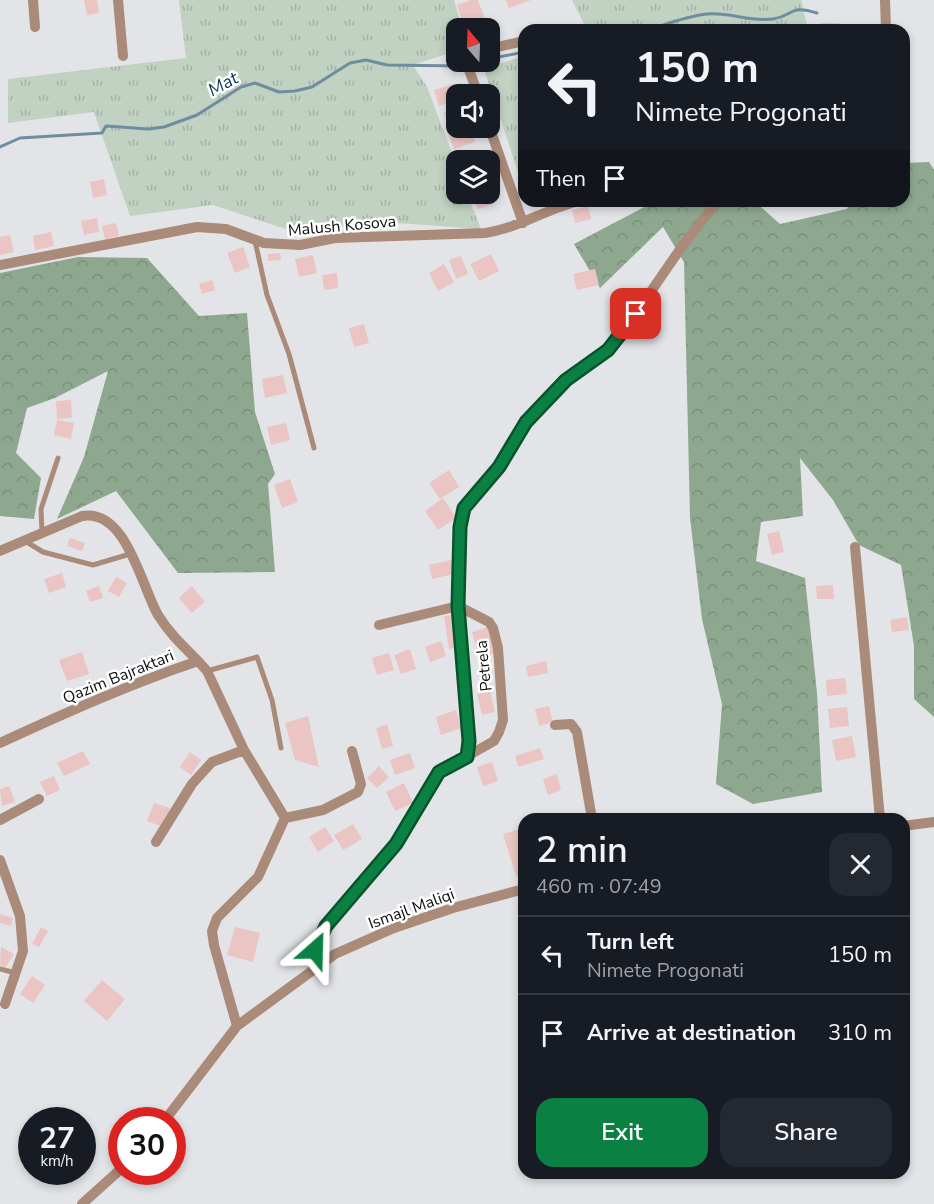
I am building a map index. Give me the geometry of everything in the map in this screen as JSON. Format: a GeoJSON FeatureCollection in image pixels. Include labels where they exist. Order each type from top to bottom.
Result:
{"type":"FeatureCollection","features":[{"type":"Feature","properties":{"kind":"street"},"geometry":{"type":"LineString","coordinates":[[33,0],[35,27]]}},
{"type":"Feature","properties":{"kind":"street"},"geometry":{"type":"LineString","coordinates":[[118,0],[123,56]]}},
{"type":"Feature","properties":{"kind":"street"},"geometry":{"type":"LineString","coordinates":[[885,5],[886,24]]}},
{"type":"Feature","properties":{"kind":"street"},"geometry":{"type":"LineString","coordinates":[[500,46],[518,42]]}},
{"type":"Feature","properties":{"kind":"street"},"geometry":{"type":"LineString","coordinates":[[493,138],[523,223]]}},
{"type":"Feature","properties":{"kind":"street","name":"Malush Kosova"},"geometry":{"type":"LineString","coordinates":[[0,265],[197,227],[226,229],[275,245],[300,245],[335,238],[485,233],[523,223],[559,207]]}},
{"type":"Feature","properties":{"kind":"street"},"geometry":{"type":"LineString","coordinates":[[316,967],[315,950],[326,926],[396,844],[439,772],[467,757],[469,741],[458,606],[460,527],[468,500],[499,467],[526,422],[566,380],[608,350],[626,329],[695,228],[713,207]]}},
{"type":"Feature","properties":{"kind":"street"},"geometry":{"type":"LineString","coordinates":[[0,551],[42,532],[93,514],[111,522],[120,533],[159,616],[173,638],[198,661]]}},
{"type":"Feature","properties":{"kind":"street"},"geometry":{"type":"LineString","coordinates":[[855,547],[879,813]]}},
{"type":"Feature","properties":{"kind":"street"},"geometry":{"type":"LineString","coordinates":[[379,625],[458,606]]}},
{"type":"Feature","properties":{"kind":"street","name":"Petrela"},"geometry":{"type":"LineString","coordinates":[[458,606],[489,622],[494,628],[498,648],[503,720],[494,741],[467,757]]}},
{"type":"Feature","properties":{"kind":"street","name":"Qazim Bajraktari"},"geometry":{"type":"LineString","coordinates":[[0,743],[108,693],[198,661],[207,671],[244,750],[285,818]]}},
{"type":"Feature","properties":{"kind":"street"},"geometry":{"type":"LineString","coordinates":[[555,725],[571,724],[577,732],[591,813]]}},
{"type":"Feature","properties":{"kind":"street"},"geometry":{"type":"LineString","coordinates":[[156,842],[192,784],[212,762],[244,750]]}},
{"type":"Feature","properties":{"kind":"street"},"geometry":{"type":"LineString","coordinates":[[237,1026],[226,979],[214,945],[212,931],[217,918],[258,877],[285,818],[323,810],[358,792],[361,784],[352,751]]}},
{"type":"Feature","properties":{"kind":"street"},"geometry":{"type":"LineString","coordinates":[[0,820],[39,799]]}},
{"type":"Feature","properties":{"kind":"street"},"geometry":{"type":"LineString","coordinates":[[910,825],[934,822]]}},
{"type":"Feature","properties":{"kind":"street"},"geometry":{"type":"LineString","coordinates":[[0,860],[20,916],[23,951],[5,1004]]}},
{"type":"Feature","properties":{"kind":"street","name":"Ismajl Maliqi"},"geometry":{"type":"LineString","coordinates":[[175,1107],[237,1026],[335,954],[394,928],[453,908],[518,891]]}},
{"type":"Feature","properties":{"kind":"street"},"geometry":{"type":"LineString","coordinates":[[82,1204],[108,1181]]}},
{"type":"Feature","properties":{"kind":"lane"},"geometry":{"type":"LineString","coordinates":[[255,239],[267,295],[289,354],[314,448]]}},
{"type":"Feature","properties":{"kind":"lane"},"geometry":{"type":"LineString","coordinates":[[42,532],[41,508],[58,459]]}},
{"type":"Feature","properties":{"kind":"lane"},"geometry":{"type":"LineString","coordinates":[[23,540],[43,552],[93,565],[130,554]]}},
{"type":"Feature","properties":{"kind":"lane"},"geometry":{"type":"LineString","coordinates":[[207,671],[257,657],[272,700],[281,748]]}},
{"type":"Feature","properties":{"kind":"lane"},"geometry":{"type":"LineString","coordinates":[[0,969],[16,973]]}},
{"type":"Feature","properties":{"kind":"green space"},"geometry":{"type":"Polygon","coordinates":[[[179,0],[454,0],[459,18],[446,18],[446,54],[413,65],[427,87],[451,150],[446,150],[446,204],[471,204],[481,229],[397,223],[289,230],[213,205],[130,216],[94,112],[8,123],[8,79],[186,58],[179,0]]]}},
{"type":"Feature","properties":{"kind":"green space"},"geometry":{"type":"Polygon","coordinates":[[[572,0],[801,0],[807,24],[584,24],[572,0]]]}},
{"type":"Feature","properties":{"kind":"green space"},"geometry":{"type":"Polygon","coordinates":[[[518,58],[518,172],[500,117],[500,84],[489,84],[485,72],[500,72],[500,64],[518,58]]]}},
{"type":"Feature","properties":{"kind":"green space"},"geometry":{"type":"Polygon","coordinates":[[[929,162],[934,170],[934,717],[914,699],[914,646],[901,565],[859,545],[833,500],[800,458],[803,516],[761,522],[756,561],[805,578],[817,693],[822,792],[753,804],[716,784],[722,704],[702,619],[690,518],[684,262],[663,227],[600,288],[574,244],[644,207],[761,207],[780,224],[848,207],[910,207],[910,163],[929,162]]]}},
{"type":"Feature","properties":{"kind":"green space"},"geometry":{"type":"Polygon","coordinates":[[[78,257],[147,258],[199,316],[247,313],[255,412],[275,474],[268,484],[275,572],[178,573],[116,491],[57,519],[84,457],[108,371],[55,398],[27,408],[16,453],[41,478],[34,519],[0,516],[0,273],[78,257]]]}},
{"type":"Feature","properties":{"kind":"building"},"geometry":{"type":"Polygon","coordinates":[[[84,0],[97,0],[99,13],[87,15],[84,0]]]}},
{"type":"Feature","properties":{"kind":"building"},"geometry":{"type":"Polygon","coordinates":[[[478,0],[485,18],[461,18],[457,5],[478,0]]]}},
{"type":"Feature","properties":{"kind":"building"},"geometry":{"type":"Polygon","coordinates":[[[506,0],[531,0],[509,8],[506,0]]]}},
{"type":"Feature","properties":{"kind":"building"},"geometry":{"type":"Polygon","coordinates":[[[446,86],[446,104],[439,106],[434,90],[446,86]]]}},
{"type":"Feature","properties":{"kind":"building"},"geometry":{"type":"Polygon","coordinates":[[[450,138],[473,138],[475,142],[454,149],[450,138]]]}},
{"type":"Feature","properties":{"kind":"building"},"geometry":{"type":"Polygon","coordinates":[[[104,179],[107,195],[93,198],[90,182],[104,179]]]}},
{"type":"Feature","properties":{"kind":"building"},"geometry":{"type":"Polygon","coordinates":[[[476,204],[493,204],[478,209],[476,204]]]}},
{"type":"Feature","properties":{"kind":"building"},"geometry":{"type":"Polygon","coordinates":[[[588,207],[591,219],[575,223],[572,210],[588,207]]]}},
{"type":"Feature","properties":{"kind":"building"},"geometry":{"type":"Polygon","coordinates":[[[97,218],[99,232],[84,235],[81,221],[97,218]]]}},
{"type":"Feature","properties":{"kind":"building"},"geometry":{"type":"Polygon","coordinates":[[[116,223],[119,236],[105,239],[102,226],[116,223]]]}},
{"type":"Feature","properties":{"kind":"building"},"geometry":{"type":"Polygon","coordinates":[[[51,232],[54,246],[35,250],[33,236],[51,232]]]}},
{"type":"Feature","properties":{"kind":"building"},"geometry":{"type":"Polygon","coordinates":[[[10,235],[14,252],[0,255],[0,237],[10,235]]]}},
{"type":"Feature","properties":{"kind":"building"},"geometry":{"type":"Polygon","coordinates":[[[243,247],[250,267],[235,273],[227,253],[243,247]]]}},
{"type":"Feature","properties":{"kind":"building"},"geometry":{"type":"Polygon","coordinates":[[[280,253],[281,260],[268,261],[268,254],[280,253]]]}},
{"type":"Feature","properties":{"kind":"building"},"geometry":{"type":"Polygon","coordinates":[[[491,254],[499,271],[479,281],[470,264],[491,254]]]}},
{"type":"Feature","properties":{"kind":"building"},"geometry":{"type":"Polygon","coordinates":[[[313,255],[317,273],[299,277],[295,259],[313,255]]]}},
{"type":"Feature","properties":{"kind":"building"},"geometry":{"type":"Polygon","coordinates":[[[461,256],[468,274],[456,279],[449,260],[461,256]]]}},
{"type":"Feature","properties":{"kind":"building"},"geometry":{"type":"Polygon","coordinates":[[[444,264],[454,282],[438,291],[429,273],[444,264]]]}},
{"type":"Feature","properties":{"kind":"building"},"geometry":{"type":"Polygon","coordinates":[[[595,269],[599,285],[577,290],[573,274],[595,269]]]}},
{"type":"Feature","properties":{"kind":"building"},"geometry":{"type":"Polygon","coordinates":[[[337,273],[338,288],[324,290],[322,275],[337,273]]]}},
{"type":"Feature","properties":{"kind":"building"},"geometry":{"type":"Polygon","coordinates":[[[212,280],[215,290],[202,294],[199,284],[212,280]]]}},
{"type":"Feature","properties":{"kind":"building"},"geometry":{"type":"Polygon","coordinates":[[[364,324],[369,343],[354,347],[349,328],[364,324]]]}},
{"type":"Feature","properties":{"kind":"building"},"geometry":{"type":"Polygon","coordinates":[[[283,375],[287,393],[265,398],[262,379],[283,375]]]}},
{"type":"Feature","properties":{"kind":"building"},"geometry":{"type":"Polygon","coordinates":[[[71,400],[72,418],[57,419],[56,401],[71,400]]]}},
{"type":"Feature","properties":{"kind":"building"},"geometry":{"type":"Polygon","coordinates":[[[57,420],[74,423],[71,439],[54,435],[57,420]]]}},
{"type":"Feature","properties":{"kind":"building"},"geometry":{"type":"Polygon","coordinates":[[[286,423],[290,440],[271,445],[267,427],[286,423]]]}},
{"type":"Feature","properties":{"kind":"building"},"geometry":{"type":"Polygon","coordinates":[[[449,470],[459,487],[440,499],[429,483],[449,470]]]}},
{"type":"Feature","properties":{"kind":"building"},"geometry":{"type":"Polygon","coordinates":[[[290,479],[298,502],[282,508],[274,485],[290,479]]]}},
{"type":"Feature","properties":{"kind":"building"},"geometry":{"type":"Polygon","coordinates":[[[443,498],[456,518],[438,530],[425,511],[443,498]]]}},
{"type":"Feature","properties":{"kind":"building"},"geometry":{"type":"Polygon","coordinates":[[[779,531],[784,552],[772,555],[767,534],[779,531]]]}},
{"type":"Feature","properties":{"kind":"building"},"geometry":{"type":"Polygon","coordinates":[[[70,538],[85,543],[82,551],[67,546],[70,538]]]}},
{"type":"Feature","properties":{"kind":"building"},"geometry":{"type":"Polygon","coordinates":[[[451,560],[454,574],[432,579],[429,565],[451,560]]]}},
{"type":"Feature","properties":{"kind":"building"},"geometry":{"type":"Polygon","coordinates":[[[62,573],[66,587],[49,593],[44,579],[62,573]]]}},
{"type":"Feature","properties":{"kind":"building"},"geometry":{"type":"Polygon","coordinates":[[[116,577],[127,583],[119,597],[108,591],[116,577]]]}},
{"type":"Feature","properties":{"kind":"building"},"geometry":{"type":"Polygon","coordinates":[[[833,585],[834,599],[817,599],[816,586],[833,585]]]}},
{"type":"Feature","properties":{"kind":"building"},"geometry":{"type":"Polygon","coordinates":[[[99,586],[103,598],[90,602],[86,591],[99,586]]]}},
{"type":"Feature","properties":{"kind":"building"},"geometry":{"type":"Polygon","coordinates":[[[192,586],[205,602],[192,613],[179,598],[192,586]]]}},
{"type":"Feature","properties":{"kind":"building"},"geometry":{"type":"Polygon","coordinates":[[[454,615],[458,647],[449,649],[444,616],[454,615]]]}},
{"type":"Feature","properties":{"kind":"building"},"geometry":{"type":"Polygon","coordinates":[[[907,617],[909,630],[892,632],[890,620],[907,617]]]}},
{"type":"Feature","properties":{"kind":"building"},"geometry":{"type":"Polygon","coordinates":[[[489,627],[496,653],[479,658],[472,632],[489,627]]]}},
{"type":"Feature","properties":{"kind":"building"},"geometry":{"type":"Polygon","coordinates":[[[441,641],[446,656],[430,662],[425,647],[441,641]]]}},
{"type":"Feature","properties":{"kind":"building"},"geometry":{"type":"Polygon","coordinates":[[[410,649],[416,669],[401,674],[394,655],[410,649]]]}},
{"type":"Feature","properties":{"kind":"building"},"geometry":{"type":"Polygon","coordinates":[[[82,652],[89,674],[67,681],[59,660],[82,652]]]}},
{"type":"Feature","properties":{"kind":"building"},"geometry":{"type":"Polygon","coordinates":[[[389,653],[394,670],[377,675],[372,658],[389,653]]]}},
{"type":"Feature","properties":{"kind":"building"},"geometry":{"type":"Polygon","coordinates":[[[546,661],[548,673],[528,677],[526,666],[546,661]]]}},
{"type":"Feature","properties":{"kind":"building"},"geometry":{"type":"Polygon","coordinates":[[[845,678],[847,694],[827,696],[826,680],[845,678]]]}},
{"type":"Feature","properties":{"kind":"building"},"geometry":{"type":"Polygon","coordinates":[[[490,691],[495,712],[482,715],[477,694],[490,691]]]}},
{"type":"Feature","properties":{"kind":"building"},"geometry":{"type":"Polygon","coordinates":[[[549,706],[553,722],[539,726],[535,709],[549,706]]]}},
{"type":"Feature","properties":{"kind":"building"},"geometry":{"type":"Polygon","coordinates":[[[847,707],[849,726],[830,728],[828,709],[847,707]]]}},
{"type":"Feature","properties":{"kind":"building"},"geometry":{"type":"Polygon","coordinates":[[[456,710],[461,728],[441,735],[436,717],[456,710]]]}},
{"type":"Feature","properties":{"kind":"building"},"geometry":{"type":"Polygon","coordinates":[[[308,716],[319,767],[295,760],[285,723],[308,716]]]}},
{"type":"Feature","properties":{"kind":"building"},"geometry":{"type":"Polygon","coordinates":[[[387,724],[393,746],[382,749],[376,728],[387,724]]]}},
{"type":"Feature","properties":{"kind":"building"},"geometry":{"type":"Polygon","coordinates":[[[852,736],[856,757],[836,761],[832,740],[852,736]]]}},
{"type":"Feature","properties":{"kind":"building"},"geometry":{"type":"Polygon","coordinates":[[[540,748],[544,759],[518,767],[515,756],[540,748]]]}},
{"type":"Feature","properties":{"kind":"building"},"geometry":{"type":"Polygon","coordinates":[[[83,751],[90,764],[64,776],[57,763],[83,751]]]}},
{"type":"Feature","properties":{"kind":"building"},"geometry":{"type":"Polygon","coordinates":[[[190,752],[201,760],[191,775],[180,767],[190,752]]]}},
{"type":"Feature","properties":{"kind":"building"},"geometry":{"type":"Polygon","coordinates":[[[410,753],[415,768],[395,775],[390,760],[410,753]]]}},
{"type":"Feature","properties":{"kind":"building"},"geometry":{"type":"Polygon","coordinates":[[[492,762],[498,781],[483,786],[477,767],[492,762]]]}},
{"type":"Feature","properties":{"kind":"building"},"geometry":{"type":"Polygon","coordinates":[[[379,766],[389,777],[377,788],[367,778],[379,766]]]}},
{"type":"Feature","properties":{"kind":"building"},"geometry":{"type":"Polygon","coordinates":[[[557,774],[561,790],[548,795],[543,779],[557,774]]]}},
{"type":"Feature","properties":{"kind":"building"},"geometry":{"type":"Polygon","coordinates":[[[54,776],[60,790],[47,796],[40,782],[54,776]]]}},
{"type":"Feature","properties":{"kind":"building"},"geometry":{"type":"Polygon","coordinates":[[[404,783],[413,803],[395,811],[386,792],[404,783]]]}},
{"type":"Feature","properties":{"kind":"building"},"geometry":{"type":"Polygon","coordinates":[[[9,786],[15,802],[2,806],[0,789],[9,786]]]}},
{"type":"Feature","properties":{"kind":"building"},"geometry":{"type":"Polygon","coordinates":[[[154,803],[170,808],[163,827],[147,821],[154,803]]]}},
{"type":"Feature","properties":{"kind":"building"},"geometry":{"type":"Polygon","coordinates":[[[353,824],[362,839],[343,850],[334,835],[353,824]]]}},
{"type":"Feature","properties":{"kind":"building"},"geometry":{"type":"Polygon","coordinates":[[[325,827],[334,841],[318,852],[309,837],[325,827]]]}},
{"type":"Feature","properties":{"kind":"building"},"geometry":{"type":"Polygon","coordinates":[[[518,830],[518,876],[516,876],[503,834],[518,830]]]}},
{"type":"Feature","properties":{"kind":"building"},"geometry":{"type":"Polygon","coordinates":[[[0,914],[13,918],[11,926],[0,923],[0,914]]]}},
{"type":"Feature","properties":{"kind":"building"},"geometry":{"type":"Polygon","coordinates":[[[41,927],[48,931],[39,947],[32,944],[41,927]]]}},
{"type":"Feature","properties":{"kind":"building"},"geometry":{"type":"Polygon","coordinates":[[[235,927],[260,933],[253,962],[227,955],[235,927]]]}},
{"type":"Feature","properties":{"kind":"building"},"geometry":{"type":"Polygon","coordinates":[[[1,947],[14,954],[5,968],[0,965],[1,947]]]}},
{"type":"Feature","properties":{"kind":"building"},"geometry":{"type":"Polygon","coordinates":[[[32,976],[45,985],[33,1003],[20,994],[32,976]]]}},
{"type":"Feature","properties":{"kind":"building"},"geometry":{"type":"Polygon","coordinates":[[[102,980],[125,999],[107,1021],[84,1001],[102,980]]]}},
{"type":"Feature","properties":{"kind":"waterway","name":"Mat"},"geometry":{"type":"LineString","coordinates":[[666,24],[707,14],[765,20],[780,18],[796,10],[817,13]]}},
{"type":"Feature","properties":{"kind":"waterway","name":"Mat"},"geometry":{"type":"LineString","coordinates":[[500,57],[518,53]]}},
{"type":"Feature","properties":{"kind":"waterway","name":"Mat"},"geometry":{"type":"LineString","coordinates":[[0,147],[20,138],[102,133],[106,126],[148,129],[164,127],[197,115],[241,87],[255,83],[279,92],[295,91],[312,87],[350,63],[366,60],[387,65],[446,66]]}},
{"type":"Feature","properties":{"kind":"route"},"geometry":{"type":"LineString","coordinates":[[315,950],[326,926],[396,844],[439,772],[467,757],[469,741],[461,666],[458,606],[460,527],[468,500],[499,467],[526,422],[566,380],[608,350],[636,314]]}}]}
